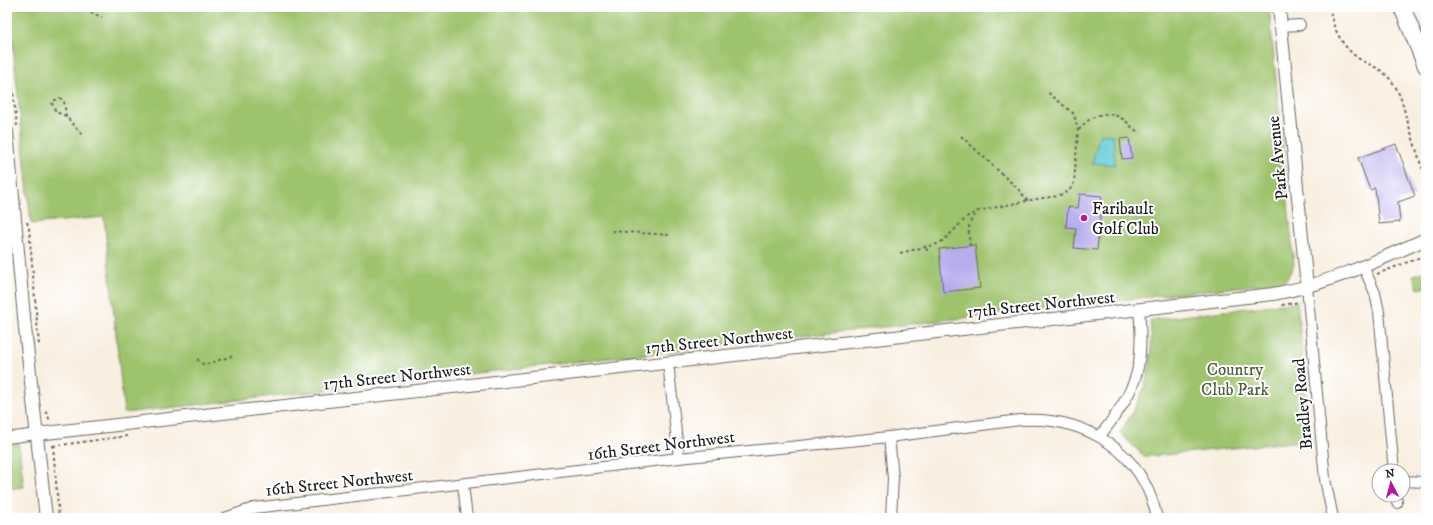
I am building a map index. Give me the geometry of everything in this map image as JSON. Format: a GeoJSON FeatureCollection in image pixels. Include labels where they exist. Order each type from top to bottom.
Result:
{"type":"FeatureCollection","features":[{"type":"Feature","properties":{"kind":"highway"},"geometry":{"type":"LineString","coordinates":[[1403,7],[1426,49]]}},
{"type":"Feature","properties":{"kind":"highway"},"geometry":{"type":"LineString","coordinates":[[1403,7],[1426,66]]}},
{"type":"Feature","properties":{"kind":"street","name":"Park Avenue"},"geometry":{"type":"LineString","coordinates":[[1280,7],[1308,287]]}},
{"type":"Feature","properties":{"kind":"street"},"geometry":{"type":"LineString","coordinates":[[1281,26],[1300,24]]}},
{"type":"Feature","properties":{"kind":"street"},"geometry":{"type":"LineString","coordinates":[[7,132],[46,518]]}},
{"type":"Feature","properties":{"kind":"street","name":"17th Street Northwest"},"geometry":{"type":"LineString","coordinates":[[7,438],[1273,294],[1308,287],[1363,266],[1426,239]]}},
{"type":"Feature","properties":{"kind":"street"},"geometry":{"type":"LineString","coordinates":[[1363,266],[1374,293],[1379,312],[1393,463]]}},
{"type":"Feature","properties":{"kind":"street","name":"Bradley Road"},"geometry":{"type":"LineString","coordinates":[[1308,287],[1325,479],[1333,518]]}},
{"type":"Feature","properties":{"kind":"street"},"geometry":{"type":"LineString","coordinates":[[1100,436],[1124,404],[1134,384],[1138,370],[1141,346],[1138,310]]}},
{"type":"Feature","properties":{"kind":"street"},"geometry":{"type":"LineString","coordinates":[[668,363],[679,458]]}},
{"type":"Feature","properties":{"kind":"street","name":"16th Street Northwest"},"geometry":{"type":"LineString","coordinates":[[225,518],[254,508],[463,485],[679,458],[889,437],[1035,420],[1068,424],[1100,436],[1120,452],[1139,474],[1148,489],[1157,518]]}},
{"type":"Feature","properties":{"kind":"street"},"geometry":{"type":"LineString","coordinates":[[889,437],[893,478],[890,518]]}},
{"type":"Feature","properties":{"kind":"street"},"geometry":{"type":"LineString","coordinates":[[1411,481],[1426,482]]}},
{"type":"Feature","properties":{"kind":"street"},"geometry":{"type":"LineString","coordinates":[[463,485],[467,518]]}},
{"type":"Feature","properties":{"kind":"path"},"geometry":{"type":"LineString","coordinates":[[67,10],[83,7]]}},
{"type":"Feature","properties":{"kind":"path"},"geometry":{"type":"LineString","coordinates":[[1330,7],[1330,16],[1340,38],[1351,52],[1362,60],[1378,67],[1389,78],[1398,92],[1426,178]]}},
{"type":"Feature","properties":{"kind":"path"},"geometry":{"type":"LineString","coordinates":[[79,8],[102,17]]}},
{"type":"Feature","properties":{"kind":"path"},"geometry":{"type":"LineString","coordinates":[[900,253],[926,248],[944,240],[968,216],[978,212],[1058,196],[1065,194],[1072,188],[1075,178],[1078,131],[1074,114],[1046,91]]}},
{"type":"Feature","properties":{"kind":"path"},"geometry":{"type":"LineString","coordinates":[[66,116],[64,101],[60,98],[53,101],[53,108],[56,112],[66,116],[84,137]]}},
{"type":"Feature","properties":{"kind":"path"},"geometry":{"type":"LineString","coordinates":[[1078,131],[1092,117],[1106,115],[1121,118],[1132,129],[1141,133]]}},
{"type":"Feature","properties":{"kind":"path"},"geometry":{"type":"LineString","coordinates":[[961,136],[1018,189],[1028,201]]}},
{"type":"Feature","properties":{"kind":"path"},"geometry":{"type":"LineString","coordinates":[[970,246],[968,229],[970,222],[978,212]]}},
{"type":"Feature","properties":{"kind":"path"},"geometry":{"type":"LineString","coordinates":[[26,220],[29,228],[40,353]]}},
{"type":"Feature","properties":{"kind":"path"},"geometry":{"type":"LineString","coordinates":[[612,231],[671,235]]}},
{"type":"Feature","properties":{"kind":"path"},"geometry":{"type":"LineString","coordinates":[[926,248],[928,252]]}},
{"type":"Feature","properties":{"kind":"path"},"geometry":{"type":"LineString","coordinates":[[197,359],[204,365],[232,356]]}},
{"type":"Feature","properties":{"kind":"path"},"geometry":{"type":"LineString","coordinates":[[45,409],[50,419]]}},
{"type":"Feature","properties":{"kind":"path"},"geometry":{"type":"LineString","coordinates":[[53,446],[59,518]]}},
{"type":"Feature","properties":{"kind":"green space","name":"Faribault Golf Club"},"geometry":{"type":"Polygon","coordinates":[[[9,7],[1269,7],[1294,265],[1287,279],[1282,282],[124,413],[104,217],[31,224],[9,7]]]}},
{"type":"Feature","properties":{"kind":"green space"},"geometry":{"type":"Polygon","coordinates":[[[1426,271],[1426,287],[1418,289],[1413,275],[1426,271]]]}},
{"type":"Feature","properties":{"kind":"green space","name":"Country Club Park"},"geometry":{"type":"Polygon","coordinates":[[[1297,302],[1311,440],[1145,457],[1120,433],[1136,405],[1147,380],[1151,353],[1150,320],[1297,302]]]}},
{"type":"Feature","properties":{"kind":"green space"},"geometry":{"type":"Polygon","coordinates":[[[18,440],[24,487],[7,489],[7,442],[18,440]]]}},
{"type":"Feature","properties":{"kind":"water"},"geometry":{"type":"Polygon","coordinates":[[[1100,134],[1113,135],[1115,165],[1092,163],[1100,134]]]}},
{"type":"Feature","properties":{"kind":"building"},"geometry":{"type":"Polygon","coordinates":[[[1129,138],[1132,158],[1122,159],[1120,139],[1129,138]]]}},
{"type":"Feature","properties":{"kind":"building"},"geometry":{"type":"Polygon","coordinates":[[[1396,144],[1415,196],[1398,202],[1400,222],[1379,224],[1375,188],[1370,190],[1358,158],[1396,144]]]}},
{"type":"Feature","properties":{"kind":"building","name":"Faribault Golf Club"},"geometry":{"type":"Polygon","coordinates":[[[1080,194],[1102,196],[1097,250],[1074,248],[1076,228],[1066,227],[1068,207],[1078,208],[1080,194]]]}},
{"type":"Feature","properties":{"kind":"building"},"geometry":{"type":"Polygon","coordinates":[[[975,245],[980,288],[943,292],[939,249],[975,245]]]}},
{"type":"Feature","properties":{"kind":"place","name":"Faribault Golf Club"},"geometry":{"type":"Point","coordinates":[1084,218]}}]}
